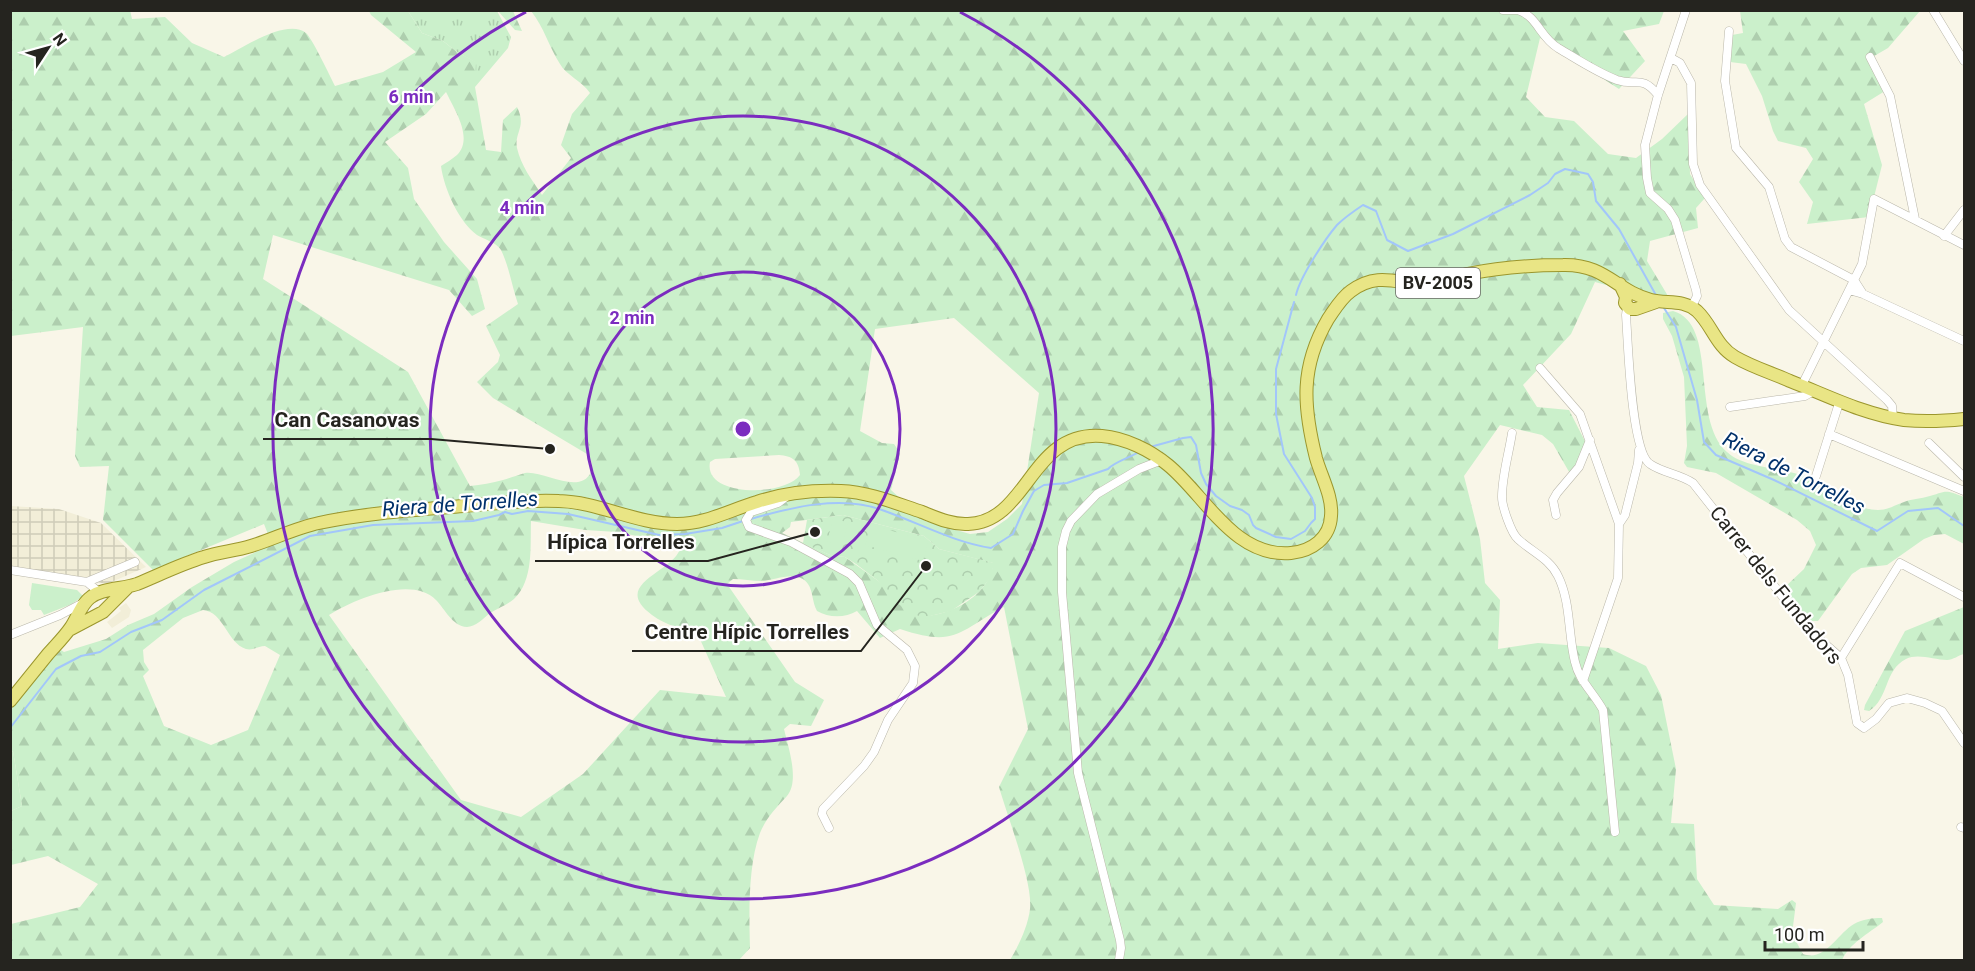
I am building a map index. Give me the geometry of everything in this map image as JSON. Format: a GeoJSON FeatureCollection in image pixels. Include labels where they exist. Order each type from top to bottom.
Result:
{"type":"FeatureCollection","features":[{"type":"Feature","properties":{"kind":"main road","name":"BV-2005"},"geometry":{"type":"LineString","coordinates":[[10,701],[85,609],[103,595],[201,557],[251,546],[309,525],[414,510],[528,500],[556,500],[600,506],[653,522],[685,524],[708,520],[756,502],[787,495],[829,491],[860,493],[897,503],[946,521],[976,524],[991,519],[1005,509],[1044,459],[1060,446],[1085,437],[1101,436],[1121,440],[1162,460],[1174,470],[1210,511],[1242,538],[1275,553],[1293,553],[1304,550],[1324,537],[1329,527],[1331,506],[1318,464],[1306,411],[1306,377],[1317,340],[1334,310],[1349,292],[1375,280],[1396,279],[1431,284],[1479,272],[1560,265],[1588,267],[1609,277],[1634,300],[1680,303],[1691,308]]}},
{"type":"Feature","properties":{"kind":"main road"},"geometry":{"type":"LineString","coordinates":[[1691,308],[1699,314],[1720,344],[1734,356],[1802,385],[1903,420],[1965,419]]}},
{"type":"Feature","properties":{"kind":"main road","name":"BV-2005"},"geometry":{"type":"LineString","coordinates":[[85,609],[105,610],[103,595]]}},
{"type":"Feature","properties":{"kind":"street"},"geometry":{"type":"LineString","coordinates":[[1503,10],[1517,10],[1530,15],[1548,42],[1618,81],[1642,82],[1650,85],[1658,95]]}},
{"type":"Feature","properties":{"kind":"street"},"geometry":{"type":"LineString","coordinates":[[1686,10],[1658,95],[1645,145],[1650,193],[1668,209],[1675,220],[1697,296],[1691,308]]}},
{"type":"Feature","properties":{"kind":"street"},"geometry":{"type":"LineString","coordinates":[[1934,11],[1965,61]]}},
{"type":"Feature","properties":{"kind":"street"},"geometry":{"type":"LineString","coordinates":[[1729,31],[1725,81],[1736,148],[1770,187],[1785,239],[1791,247],[1854,280],[1863,294]]}},
{"type":"Feature","properties":{"kind":"street"},"geometry":{"type":"LineString","coordinates":[[1870,57],[1890,96],[1915,219]]}},
{"type":"Feature","properties":{"kind":"street"},"geometry":{"type":"LineString","coordinates":[[1671,58],[1680,63],[1691,83],[1693,164],[1700,185],[1789,310],[1887,400],[1892,406],[1893,417]]}},
{"type":"Feature","properties":{"kind":"street"},"geometry":{"type":"LineString","coordinates":[[1802,385],[1862,264],[1874,199],[1965,245]]}},
{"type":"Feature","properties":{"kind":"street"},"geometry":{"type":"LineString","coordinates":[[1944,236],[1965,210]]}},
{"type":"Feature","properties":{"kind":"street"},"geometry":{"type":"LineString","coordinates":[[1849,290],[1863,294],[1965,341]]}},
{"type":"Feature","properties":{"kind":"street"},"geometry":{"type":"LineString","coordinates":[[1618,524],[1626,515],[1640,448],[1631,385],[1634,300]]}},
{"type":"Feature","properties":{"kind":"street"},"geometry":{"type":"LineString","coordinates":[[1540,368],[1580,414],[1618,524],[1618,578],[1583,681]]}},
{"type":"Feature","properties":{"kind":"street"},"geometry":{"type":"LineString","coordinates":[[1730,407],[1805,396],[1815,390]]}},
{"type":"Feature","properties":{"kind":"street"},"geometry":{"type":"LineString","coordinates":[[1816,476],[1840,400]]}},
{"type":"Feature","properties":{"kind":"street"},"geometry":{"type":"LineString","coordinates":[[1512,433],[1502,498],[1516,538],[1548,561],[1558,576],[1563,592],[1575,664],[1583,681],[1603,710],[1615,832]]}},
{"type":"Feature","properties":{"kind":"street"},"geometry":{"type":"LineString","coordinates":[[1829,434],[1965,491]]}},
{"type":"Feature","properties":{"kind":"street"},"geometry":{"type":"LineString","coordinates":[[1556,515],[1553,500],[1579,466],[1590,440]]}},
{"type":"Feature","properties":{"kind":"street"},"geometry":{"type":"LineString","coordinates":[[1929,443],[1965,477]]}},
{"type":"Feature","properties":{"kind":"street","name":"Carrer dels Fundadors"},"geometry":{"type":"LineString","coordinates":[[1640,448],[1650,465],[1681,476],[1693,483],[1803,623],[1841,658],[1848,675],[1857,723],[1864,728],[1876,719],[1889,703],[1907,698],[1942,711],[1965,743]]}},
{"type":"Feature","properties":{"kind":"street"},"geometry":{"type":"LineString","coordinates":[[1119,960],[1120,940],[1078,773],[1062,592],[1062,547],[1071,521],[1097,494],[1139,469],[1162,460]]}},
{"type":"Feature","properties":{"kind":"street"},"geometry":{"type":"LineString","coordinates":[[787,495],[778,503],[754,510],[747,520],[754,530],[783,538],[850,574],[859,583],[878,625],[903,646],[913,660],[915,672],[913,683],[888,720],[874,752],[864,766],[823,809],[822,814],[829,828]]}},
{"type":"Feature","properties":{"kind":"street"},"geometry":{"type":"LineString","coordinates":[[10,570],[82,581],[135,562]]}},
{"type":"Feature","properties":{"kind":"street"},"geometry":{"type":"LineString","coordinates":[[1841,658],[1900,564],[1965,597]]}},
{"type":"Feature","properties":{"kind":"street"},"geometry":{"type":"LineString","coordinates":[[103,575],[98,582],[103,595]]}},
{"type":"Feature","properties":{"kind":"street"},"geometry":{"type":"LineString","coordinates":[[82,581],[103,595]]}},
{"type":"Feature","properties":{"kind":"street"},"geometry":{"type":"LineString","coordinates":[[82,581],[88,589],[85,609]]}},
{"type":"Feature","properties":{"kind":"street"},"geometry":{"type":"LineString","coordinates":[[10,635],[60,615],[85,609]]}},
{"type":"Feature","properties":{"kind":"street"},"geometry":{"type":"LineString","coordinates":[[60,615],[85,609]]}},
{"type":"Feature","properties":{"kind":"shaded area"},"geometry":{"type":"Polygon","coordinates":[[[10,506],[59,509],[101,523],[146,567],[107,584],[11,566],[10,506]]]}},
{"type":"Feature","properties":{"kind":"shaded area"},"geometry":{"type":"Polygon","coordinates":[[[126,603],[131,610],[129,617],[112,628],[107,622],[121,611],[119,608],[126,603]]]}},
{"type":"Feature","properties":{"kind":"green space"},"geometry":{"type":"Polygon","coordinates":[[[130,10],[132,19],[165,17],[192,43],[224,57],[265,36],[288,29],[298,29],[309,36],[335,86],[383,72],[416,52],[369,11],[408,11],[422,33],[443,41],[476,62],[475,87],[486,150],[501,152],[503,120],[517,107],[521,125],[517,148],[527,173],[542,195],[571,158],[561,145],[572,114],[590,93],[563,68],[531,11],[1664,11],[1659,24],[1623,31],[1645,61],[1619,89],[1540,38],[1526,97],[1545,117],[1574,121],[1608,154],[1636,158],[1662,139],[1688,114],[1690,174],[1705,198],[1696,208],[1698,228],[1650,241],[1647,261],[1668,296],[1595,282],[1571,334],[1523,385],[1537,407],[1569,410],[1588,447],[1572,477],[1553,444],[1542,435],[1500,425],[1464,476],[1480,539],[1485,583],[1500,600],[1498,649],[1538,643],[1609,648],[1646,666],[1661,695],[1676,769],[1671,823],[1694,824],[1697,879],[1714,905],[1778,909],[1792,900],[1796,903],[1792,934],[1803,954],[1811,955],[1824,951],[1857,922],[1882,918],[1883,922],[1855,944],[1842,960],[1010,960],[1027,922],[1030,897],[1019,848],[999,787],[1028,729],[1004,607],[966,630],[946,637],[934,637],[900,629],[880,638],[857,611],[837,616],[817,611],[808,584],[799,577],[786,576],[762,581],[733,579],[727,584],[795,682],[824,700],[811,726],[790,724],[784,729],[792,763],[793,782],[787,796],[765,823],[756,846],[750,890],[750,948],[739,960],[11,960],[11,924],[80,907],[98,884],[48,856],[11,865],[11,811],[22,806],[13,751],[11,753],[11,694],[49,642],[64,652],[106,639],[128,625],[154,614],[192,587],[234,562],[269,546],[271,542],[264,524],[153,570],[103,520],[109,466],[80,467],[75,456],[83,327],[11,336],[10,11],[130,10]],[[446,92],[426,114],[385,142],[408,168],[414,199],[444,242],[477,279],[485,309],[472,316],[449,290],[273,235],[263,279],[408,372],[470,486],[495,482],[525,473],[579,482],[586,479],[591,472],[591,460],[587,454],[493,398],[477,382],[498,362],[500,355],[486,326],[518,304],[501,250],[470,229],[458,214],[445,185],[441,166],[457,155],[464,140],[461,124],[446,92]],[[954,318],[875,329],[860,431],[882,443],[894,444],[900,453],[891,490],[925,521],[970,534],[988,532],[1007,519],[1022,504],[1039,393],[954,318]],[[779,455],[715,459],[710,462],[711,474],[719,482],[746,490],[778,487],[791,482],[800,475],[796,462],[779,455]],[[843,515],[791,522],[790,527],[782,533],[830,555],[845,557],[877,580],[919,616],[943,613],[966,602],[977,594],[991,574],[993,563],[939,549],[924,536],[843,515]],[[531,521],[530,562],[525,582],[514,599],[473,626],[457,624],[436,600],[426,593],[413,590],[383,592],[353,602],[329,615],[461,800],[521,817],[583,774],[660,690],[726,697],[699,637],[657,619],[641,604],[638,595],[640,587],[647,579],[675,557],[680,549],[662,541],[617,532],[585,530],[531,521]],[[203,610],[183,618],[143,650],[144,662],[149,670],[143,676],[164,726],[211,745],[248,730],[280,655],[265,646],[246,649],[240,646],[216,616],[203,610]]]}},
{"type":"Feature","properties":{"kind":"green space"},"geometry":{"type":"Polygon","coordinates":[[[408,11],[497,11],[511,37],[508,48],[475,87],[475,62],[443,41],[422,33],[408,11]]]}},
{"type":"Feature","properties":{"kind":"green space"},"geometry":{"type":"Polygon","coordinates":[[[498,11],[513,11],[522,31],[515,30],[498,11]]]}},
{"type":"Feature","properties":{"kind":"green space"},"geometry":{"type":"Polygon","coordinates":[[[1740,11],[1920,11],[1888,48],[1869,59],[1885,91],[1864,104],[1882,165],[1869,217],[1807,224],[1813,202],[1799,182],[1813,159],[1806,148],[1778,141],[1762,96],[1746,64],[1730,62],[1732,35],[1743,33],[1740,11]]]}},
{"type":"Feature","properties":{"kind":"green space"},"geometry":{"type":"Polygon","coordinates":[[[1673,311],[1687,319],[1696,334],[1701,353],[1709,418],[1716,437],[1727,452],[1752,464],[1800,475],[1849,502],[1869,509],[1885,509],[1909,500],[1945,492],[1957,494],[1964,497],[1964,544],[1945,534],[1934,535],[1924,539],[1887,565],[1861,568],[1852,574],[1818,621],[1812,621],[1800,610],[1785,587],[1804,569],[1816,545],[1810,531],[1797,520],[1716,473],[1687,467],[1684,463],[1687,446],[1684,377],[1672,336],[1663,319],[1663,313],[1673,311]]]}},
{"type":"Feature","properties":{"kind":"green space"},"geometry":{"type":"Polygon","coordinates":[[[843,515],[924,536],[939,549],[994,563],[991,577],[979,592],[951,611],[930,616],[911,613],[897,603],[877,580],[856,564],[845,557],[830,555],[803,543],[807,520],[843,515]]]}},
{"type":"Feature","properties":{"kind":"green space"},"geometry":{"type":"Polygon","coordinates":[[[833,519],[848,522],[842,546],[827,542],[833,519]]]}},
{"type":"Feature","properties":{"kind":"green space"},"geometry":{"type":"Polygon","coordinates":[[[871,525],[928,541],[923,561],[865,545],[871,525]]]}},
{"type":"Feature","properties":{"kind":"green space"},"geometry":{"type":"Polygon","coordinates":[[[32,583],[77,590],[83,596],[72,604],[44,615],[41,610],[32,610],[29,605],[32,583]]]}},
{"type":"Feature","properties":{"kind":"green space"},"geometry":{"type":"Polygon","coordinates":[[[1964,607],[1964,654],[1947,660],[1921,657],[1906,659],[1894,670],[1875,706],[1869,711],[1864,710],[1905,631],[1964,607]]]}},
{"type":"Feature","properties":{"kind":"green space"},"geometry":{"type":"Polygon","coordinates":[[[13,751],[22,806],[11,811],[11,753],[13,751]]]}},
{"type":"Feature","properties":{"kind":"waterway","name":"Riera de Torrelles"},"geometry":{"type":"LineString","coordinates":[[1296,295],[1308,269],[1332,231],[1343,219],[1363,205],[1376,211],[1387,240],[1408,251],[1453,234],[1530,195],[1548,183],[1555,174],[1565,169],[1588,174],[1593,182],[1596,201],[1619,229],[1657,297]]}},
{"type":"Feature","properties":{"kind":"waterway","name":"Riera de Torrelles"},"geometry":{"type":"LineString","coordinates":[[1150,447],[1191,437],[1196,445],[1201,473],[1206,484],[1216,496],[1249,515],[1256,528],[1276,537],[1291,539],[1305,531],[1315,519],[1315,507],[1312,498],[1284,454],[1276,414],[1276,369],[1294,302]]}},
{"type":"Feature","properties":{"kind":"waterway","name":"Riera de Torrelles"},"geometry":{"type":"LineString","coordinates":[[1664,308],[1676,327],[1697,400],[1704,442],[1716,455],[1774,480],[1877,531],[1908,511],[1938,508],[1964,526]]}},
{"type":"Feature","properties":{"kind":"waterway","name":"Riera de Torrelles"},"geometry":{"type":"LineString","coordinates":[[751,519],[816,504],[850,503],[882,510],[950,537],[991,548],[1013,534],[1034,491],[1044,485],[1067,483],[1108,469],[1139,452]]}},
{"type":"Feature","properties":{"kind":"waterway","name":"Riera de Torrelles"},"geometry":{"type":"LineString","coordinates":[[10,728],[56,669],[81,656],[100,652],[131,632],[162,620],[204,590],[310,536],[373,525],[473,521],[505,512],[512,514],[528,511],[568,514],[659,535],[685,534],[722,528],[746,520]]}},
{"type":"Feature","properties":{"kind":"place","name":"Can Casanovas"},"geometry":{"type":"Point","coordinates":[550,449]}},
{"type":"Feature","properties":{"kind":"place","name":"Hípica Torrelles"},"geometry":{"type":"Point","coordinates":[815,532]}},
{"type":"Feature","properties":{"kind":"place","name":"Centre Hípic Torrelles"},"geometry":{"type":"Point","coordinates":[926,566]}}]}
